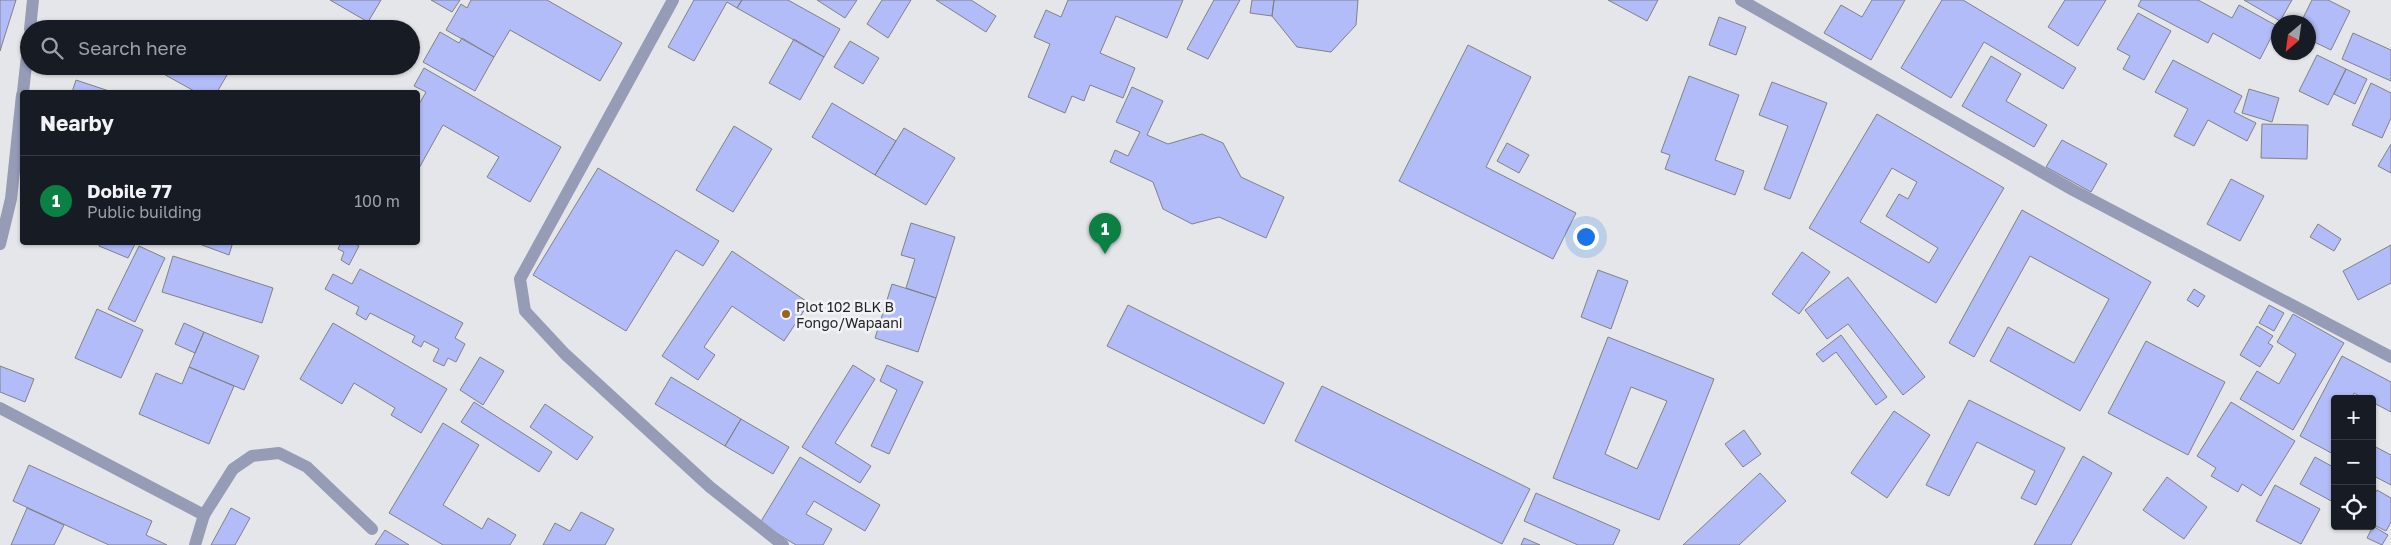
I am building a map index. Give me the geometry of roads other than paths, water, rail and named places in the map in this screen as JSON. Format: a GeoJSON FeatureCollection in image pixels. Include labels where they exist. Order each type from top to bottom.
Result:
{"type":"FeatureCollection","features":[{"type":"Feature","properties":{"kind":"street"},"geometry":{"type":"LineString","coordinates":[[31,20],[33,0]]}},
{"type":"Feature","properties":{"kind":"street"},"geometry":{"type":"LineString","coordinates":[[673,0],[520,279],[525,311],[565,354],[696,474],[783,545]]}},
{"type":"Feature","properties":{"kind":"street"},"geometry":{"type":"LineString","coordinates":[[1741,0],[2073,190],[2391,357]]}},
{"type":"Feature","properties":{"kind":"street"},"geometry":{"type":"LineString","coordinates":[[23,90],[25,75]]}},
{"type":"Feature","properties":{"kind":"street"},"geometry":{"type":"LineString","coordinates":[[0,244],[11,198],[20,120]]}},
{"type":"Feature","properties":{"kind":"street"},"geometry":{"type":"LineString","coordinates":[[0,408],[204,515]]}},
{"type":"Feature","properties":{"kind":"street"},"geometry":{"type":"LineString","coordinates":[[195,545],[204,515],[234,469],[252,456],[279,453],[307,468],[372,529]]}},
{"type":"Feature","properties":{"kind":"place","name":"Dobile 77"},"geometry":{"type":"Point","coordinates":[1105,254]}},
{"type":"Feature","properties":{"kind":"place","name":"Plot 102 BLK B Fongo/Wapaani"},"geometry":{"type":"Point","coordinates":[786,314]}}]}
